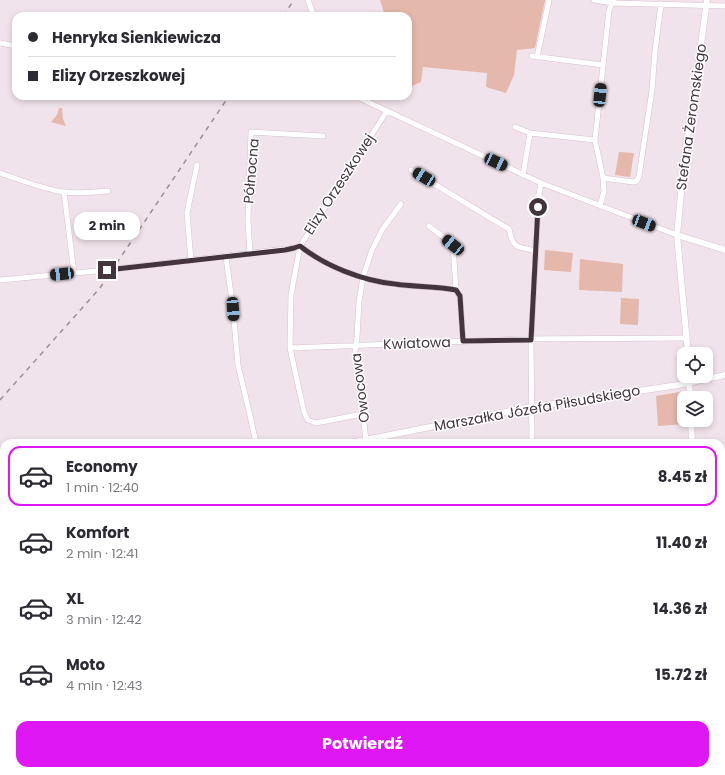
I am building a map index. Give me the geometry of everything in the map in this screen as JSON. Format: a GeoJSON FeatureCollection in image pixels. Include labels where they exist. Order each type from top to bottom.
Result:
{"type":"FeatureCollection","features":[{"type":"Feature","properties":{"kind":"street"},"geometry":{"type":"LineString","coordinates":[[308,0],[312,12]]}},
{"type":"Feature","properties":{"kind":"street"},"geometry":{"type":"LineString","coordinates":[[549,0],[535,56],[603,65]]}},
{"type":"Feature","properties":{"kind":"street"},"geometry":{"type":"LineString","coordinates":[[594,0],[661,4],[706,3],[725,6]]}},
{"type":"Feature","properties":{"kind":"street"},"geometry":{"type":"LineString","coordinates":[[600,206],[604,191],[603,178],[595,140],[609,10],[613,2]]}},
{"type":"Feature","properties":{"kind":"street","name":"Stefana Żeromskiego"},"geometry":{"type":"LineString","coordinates":[[688,347],[677,235],[685,152],[706,3]]}},
{"type":"Feature","properties":{"kind":"street"},"geometry":{"type":"LineString","coordinates":[[603,178],[634,182],[637,181],[640,176],[652,90],[661,4]]}},
{"type":"Feature","properties":{"kind":"street"},"geometry":{"type":"LineString","coordinates":[[0,43],[12,45]]}},
{"type":"Feature","properties":{"kind":"street"},"geometry":{"type":"LineString","coordinates":[[364,100],[541,183],[677,235],[725,250]]}},
{"type":"Feature","properties":{"kind":"street","name":"Elizy Orzeszkowej"},"geometry":{"type":"LineString","coordinates":[[0,280],[226,257],[300,246],[387,111]]}},
{"type":"Feature","properties":{"kind":"street"},"geometry":{"type":"LineString","coordinates":[[515,127],[530,132],[595,140]]}},
{"type":"Feature","properties":{"kind":"street","name":"Północna"},"geometry":{"type":"LineString","coordinates":[[250,254],[248,220],[251,132],[323,136]]}},
{"type":"Feature","properties":{"kind":"street"},"geometry":{"type":"LineString","coordinates":[[523,175],[530,132]]}},
{"type":"Feature","properties":{"kind":"street"},"geometry":{"type":"LineString","coordinates":[[191,260],[187,213],[197,164]]}},
{"type":"Feature","properties":{"kind":"street"},"geometry":{"type":"LineString","coordinates":[[411,170],[509,229],[511,241],[516,246],[536,251]]}},
{"type":"Feature","properties":{"kind":"street"},"geometry":{"type":"LineString","coordinates":[[0,173],[41,187],[64,192],[108,191]]}},
{"type":"Feature","properties":{"kind":"street"},"geometry":{"type":"LineString","coordinates":[[532,439],[531,340],[539,195],[541,183]]}},
{"type":"Feature","properties":{"kind":"street"},"geometry":{"type":"LineString","coordinates":[[64,192],[74,273]]}},
{"type":"Feature","properties":{"kind":"street","name":"Owocowa"},"geometry":{"type":"LineString","coordinates":[[366,439],[355,352],[359,302],[363,277],[372,250],[382,230],[401,204]]}},
{"type":"Feature","properties":{"kind":"street"},"geometry":{"type":"LineString","coordinates":[[429,226],[453,245],[456,290],[460,296],[463,341]]}},
{"type":"Feature","properties":{"kind":"street"},"geometry":{"type":"LineString","coordinates":[[362,414],[316,423],[308,420],[304,412],[290,348],[291,295],[300,246],[322,261],[363,277],[394,284],[456,290]]}},
{"type":"Feature","properties":{"kind":"street"},"geometry":{"type":"LineString","coordinates":[[226,257],[233,309],[238,365],[255,439]]}},
{"type":"Feature","properties":{"kind":"street","name":"Kwiatowa"},"geometry":{"type":"LineString","coordinates":[[290,348],[463,341],[687,338]]}},
{"type":"Feature","properties":{"kind":"street","name":"Marszałka Józefa Piłsudskiego"},"geometry":{"type":"LineString","coordinates":[[713,376],[725,375]]}},
{"type":"Feature","properties":{"kind":"street","name":"Marszałka Józefa Piłsudskiego"},"geometry":{"type":"LineString","coordinates":[[371,439],[532,407],[677,381]]}},
{"type":"Feature","properties":{"kind":"street"},"geometry":{"type":"LineString","coordinates":[[691,427],[692,439]]}},
{"type":"Feature","properties":{"kind":"shaded area"},"geometry":{"type":"Polygon","coordinates":[[[380,0],[545,0],[535,48],[517,50],[514,75],[506,93],[486,87],[487,73],[423,67],[421,82],[412,86],[412,12],[384,12],[380,0]]]}},
{"type":"Feature","properties":{"kind":"shaded area"},"geometry":{"type":"Polygon","coordinates":[[[59,108],[62,108],[63,119],[66,126],[51,122],[57,115],[59,108]]]}},
{"type":"Feature","properties":{"kind":"shaded area"},"geometry":{"type":"Polygon","coordinates":[[[619,152],[634,153],[630,177],[615,175],[619,152]]]}},
{"type":"Feature","properties":{"kind":"shaded area"},"geometry":{"type":"Polygon","coordinates":[[[545,250],[573,253],[571,272],[544,270],[545,250]]]}},
{"type":"Feature","properties":{"kind":"shaded area"},"geometry":{"type":"Polygon","coordinates":[[[580,259],[623,264],[622,292],[579,290],[580,259]]]}},
{"type":"Feature","properties":{"kind":"shaded area"},"geometry":{"type":"Polygon","coordinates":[[[621,298],[639,299],[638,325],[620,324],[621,298]]]}},
{"type":"Feature","properties":{"kind":"shaded area"},"geometry":{"type":"Polygon","coordinates":[[[677,392],[677,425],[658,426],[656,396],[677,392]]]}},
{"type":"Feature","properties":{"kind":"railway"},"geometry":{"type":"LineString","coordinates":[[286,12],[294,0]]}},
{"type":"Feature","properties":{"kind":"railway"},"geometry":{"type":"LineString","coordinates":[[0,400],[100,288],[226,100]]}},
{"type":"Feature","properties":{"kind":"route"},"geometry":{"type":"LineString","coordinates":[[107,270],[285,250],[300,246],[322,261],[335,267],[376,281],[456,290],[460,296],[463,341],[531,340],[538,207]]}}]}
